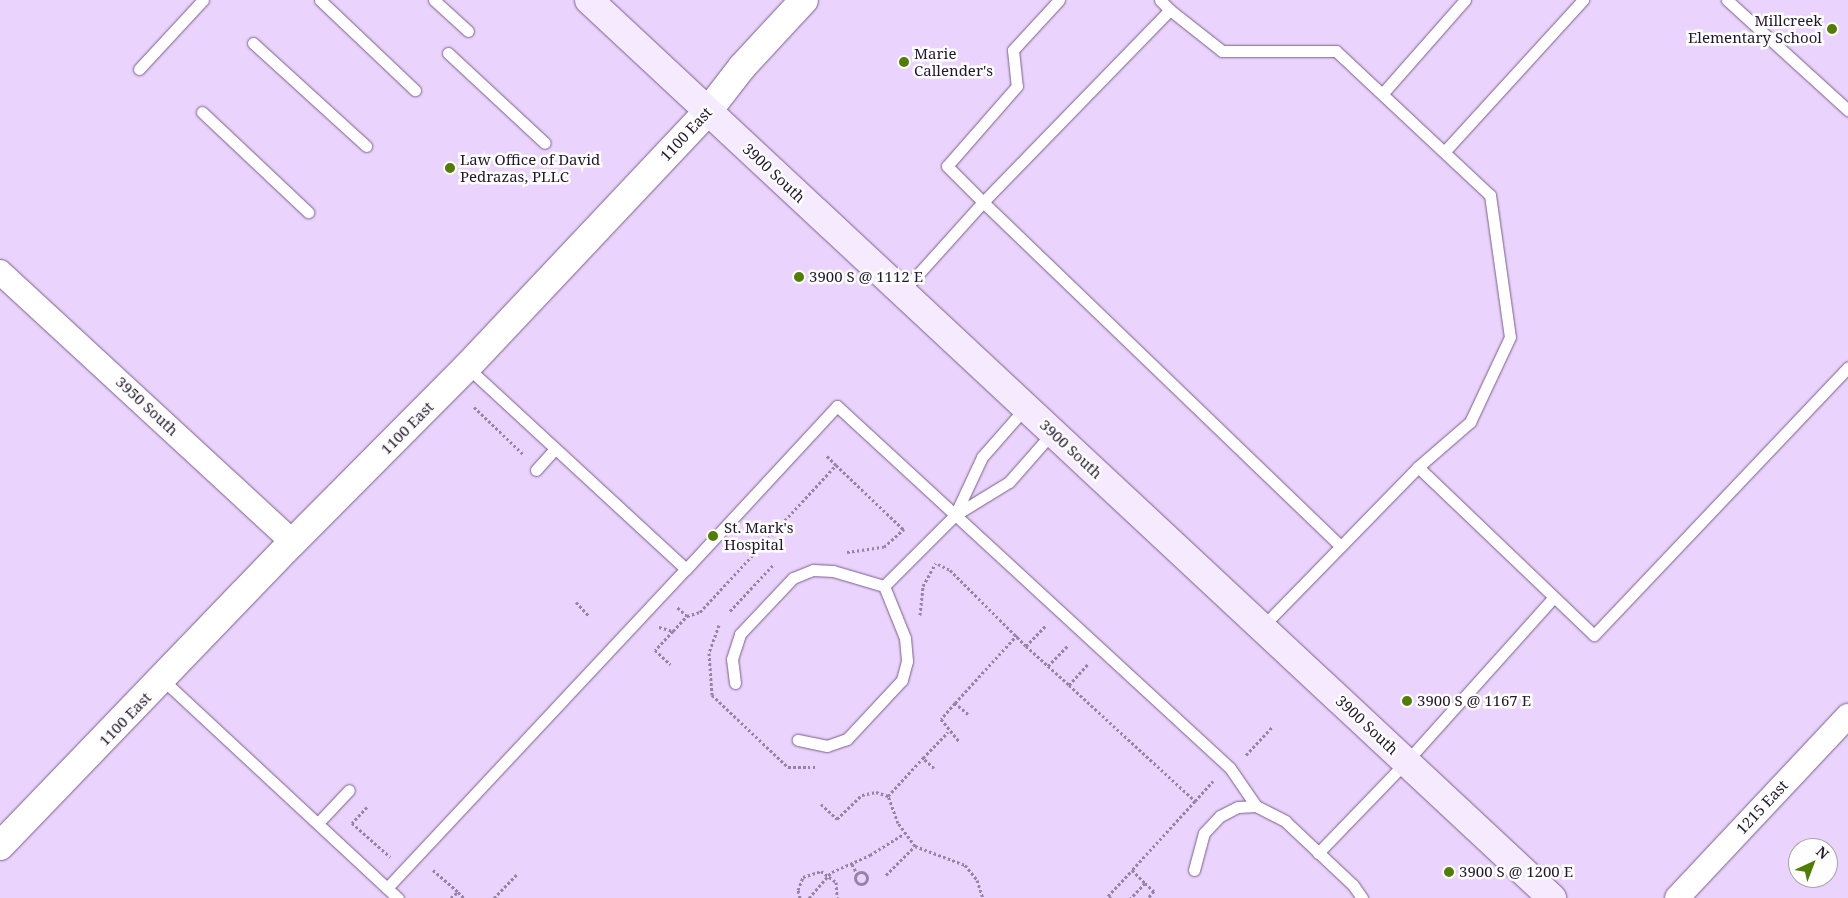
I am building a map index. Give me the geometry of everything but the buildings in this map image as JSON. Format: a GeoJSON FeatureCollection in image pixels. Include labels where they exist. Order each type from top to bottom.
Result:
{"type":"FeatureCollection","features":[{"type":"Feature","properties":{"kind":"main road","name":"3900 South"},"geometry":{"type":"LineString","coordinates":[[589,0],[1552,898]]}},
{"type":"Feature","properties":{"kind":"street","name":"1100 East"},"geometry":{"type":"LineString","coordinates":[[1,844],[163,680],[293,542],[467,367],[708,111],[742,67],[804,0]]}},
{"type":"Feature","properties":{"kind":"street","name":"3950 South"},"geometry":{"type":"LineString","coordinates":[[0,272],[293,542]]}},
{"type":"Feature","properties":{"kind":"street","name":"1215 East"},"geometry":{"type":"LineString","coordinates":[[1677,898],[1848,716]]}},
{"type":"Feature","properties":{"kind":"lane"},"geometry":{"type":"LineString","coordinates":[[139,70],[203,0]]}},
{"type":"Feature","properties":{"kind":"lane"},"geometry":{"type":"LineString","coordinates":[[320,0],[415,90]]}},
{"type":"Feature","properties":{"kind":"lane"},"geometry":{"type":"LineString","coordinates":[[434,0],[468,31]]}},
{"type":"Feature","properties":{"kind":"lane"},"geometry":{"type":"LineString","coordinates":[[1059,0],[1013,50],[1017,86],[947,166],[1340,546]]}},
{"type":"Feature","properties":{"kind":"lane"},"geometry":{"type":"LineString","coordinates":[[1160,0],[1222,51],[1336,51],[1490,195],[1510,337],[1470,422],[1418,468],[1262,627]]}},
{"type":"Feature","properties":{"kind":"lane"},"geometry":{"type":"LineString","coordinates":[[1383,93],[1465,0]]}},
{"type":"Feature","properties":{"kind":"lane"},"geometry":{"type":"LineString","coordinates":[[1445,151],[1583,0]]}},
{"type":"Feature","properties":{"kind":"lane"},"geometry":{"type":"LineString","coordinates":[[1727,0],[1848,110]]}},
{"type":"Feature","properties":{"kind":"lane"},"geometry":{"type":"LineString","coordinates":[[902,292],[983,202],[1170,10]]}},
{"type":"Feature","properties":{"kind":"lane"},"geometry":{"type":"LineString","coordinates":[[253,43],[366,146]]}},
{"type":"Feature","properties":{"kind":"lane"},"geometry":{"type":"LineString","coordinates":[[448,53],[545,143]]}},
{"type":"Feature","properties":{"kind":"lane"},"geometry":{"type":"LineString","coordinates":[[202,112],[308,212]]}},
{"type":"Feature","properties":{"kind":"lane"},"geometry":{"type":"LineString","coordinates":[[467,367],[686,570]]}},
{"type":"Feature","properties":{"kind":"lane"},"geometry":{"type":"LineString","coordinates":[[1418,468],[1509,552],[1553,598],[1594,635],[1848,367]]}},
{"type":"Feature","properties":{"kind":"lane"},"geometry":{"type":"LineString","coordinates":[[387,888],[686,570],[837,406],[1230,768],[1256,806]]}},
{"type":"Feature","properties":{"kind":"lane"},"geometry":{"type":"LineString","coordinates":[[955,516],[982,457],[1026,407]]}},
{"type":"Feature","properties":{"kind":"lane"},"geometry":{"type":"LineString","coordinates":[[884,586],[955,516],[1009,482],[1053,432]]}},
{"type":"Feature","properties":{"kind":"lane"},"geometry":{"type":"LineString","coordinates":[[536,470],[556,450]]}},
{"type":"Feature","properties":{"kind":"lane"},"geometry":{"type":"LineString","coordinates":[[735,684],[732,659],[740,634],[793,578],[813,570],[833,571],[884,586]]}},
{"type":"Feature","properties":{"kind":"lane"},"geometry":{"type":"LineString","coordinates":[[798,740],[827,746],[847,738],[902,680],[907,661],[905,638],[884,586]]}},
{"type":"Feature","properties":{"kind":"lane"},"geometry":{"type":"LineString","coordinates":[[1318,853],[1406,762],[1553,598]]}},
{"type":"Feature","properties":{"kind":"lane"},"geometry":{"type":"LineString","coordinates":[[163,680],[398,898]]}},
{"type":"Feature","properties":{"kind":"lane"},"geometry":{"type":"LineString","coordinates":[[318,823],[349,790]]}},
{"type":"Feature","properties":{"kind":"lane"},"geometry":{"type":"LineString","coordinates":[[1194,870],[1204,833],[1220,816],[1238,807],[1256,806],[1275,813],[1362,898]]}},
{"type":"Feature","properties":{"kind":"path"},"geometry":{"type":"LineString","coordinates":[[474,407],[525,456]]}},
{"type":"Feature","properties":{"kind":"path"},"geometry":{"type":"LineString","coordinates":[[826,455],[904,529],[906,535]]}},
{"type":"Feature","properties":{"kind":"path"},"geometry":{"type":"LineString","coordinates":[[670,664],[656,650],[687,616],[700,612],[836,464]]}},
{"type":"Feature","properties":{"kind":"path"},"geometry":{"type":"LineString","coordinates":[[842,551],[884,547],[904,529]]}},
{"type":"Feature","properties":{"kind":"path"},"geometry":{"type":"LineString","coordinates":[[933,560],[950,570],[1026,646],[1195,801]]}},
{"type":"Feature","properties":{"kind":"path"},"geometry":{"type":"LineString","coordinates":[[727,614],[778,562]]}},
{"type":"Feature","properties":{"kind":"path"},"geometry":{"type":"LineString","coordinates":[[921,619],[923,586],[938,564]]}},
{"type":"Feature","properties":{"kind":"path"},"geometry":{"type":"LineString","coordinates":[[670,601],[687,616]]}},
{"type":"Feature","properties":{"kind":"path"},"geometry":{"type":"LineString","coordinates":[[576,602],[588,615]]}},
{"type":"Feature","properties":{"kind":"path"},"geometry":{"type":"LineString","coordinates":[[722,621],[709,653],[712,695],[788,767],[821,767]]}},
{"type":"Feature","properties":{"kind":"path"},"geometry":{"type":"LineString","coordinates":[[1026,646],[1047,624]]}},
{"type":"Feature","properties":{"kind":"path"},"geometry":{"type":"LineString","coordinates":[[651,625],[673,632]]}},
{"type":"Feature","properties":{"kind":"path"},"geometry":{"type":"LineString","coordinates":[[960,741],[948,732],[941,719],[1017,635]]}},
{"type":"Feature","properties":{"kind":"path"},"geometry":{"type":"LineString","coordinates":[[1048,666],[1068,645]]}},
{"type":"Feature","properties":{"kind":"path"},"geometry":{"type":"LineString","coordinates":[[1069,685],[1089,663]]}},
{"type":"Feature","properties":{"kind":"path"},"geometry":{"type":"LineString","coordinates":[[955,703],[968,714]]}},
{"type":"Feature","properties":{"kind":"path"},"geometry":{"type":"LineString","coordinates":[[1242,759],[1272,727]]}},
{"type":"Feature","properties":{"kind":"path"},"geometry":{"type":"LineString","coordinates":[[948,732],[888,796],[888,804],[904,834],[915,846],[965,865],[977,880],[983,898]]}},
{"type":"Feature","properties":{"kind":"path"},"geometry":{"type":"LineString","coordinates":[[924,758],[934,768]]}},
{"type":"Feature","properties":{"kind":"path"},"geometry":{"type":"LineString","coordinates":[[1111,898],[1108,896],[1214,780]]}},
{"type":"Feature","properties":{"kind":"path"},"geometry":{"type":"LineString","coordinates":[[821,804],[837,819],[862,794],[876,792],[888,796]]}},
{"type":"Feature","properties":{"kind":"path"},"geometry":{"type":"LineString","coordinates":[[367,807],[352,823],[392,859]]}},
{"type":"Feature","properties":{"kind":"path"},"geometry":{"type":"LineString","coordinates":[[809,898],[829,875],[904,834]]}},
{"type":"Feature","properties":{"kind":"path"},"geometry":{"type":"LineString","coordinates":[[886,875],[915,846]]}},
{"type":"Feature","properties":{"kind":"path"},"geometry":{"type":"LineString","coordinates":[[852,864],[857,874]]}},
{"type":"Feature","properties":{"kind":"path"},"geometry":{"type":"LineString","coordinates":[[428,876],[433,869],[464,898]]}},
{"type":"Feature","properties":{"kind":"path"},"geometry":{"type":"LineString","coordinates":[[1132,870],[1154,891],[1148,898]]}},
{"type":"Feature","properties":{"kind":"path"},"geometry":{"type":"LineString","coordinates":[[800,898],[798,890],[803,877],[815,872],[829,875],[836,882],[836,898]]}},
{"type":"Feature","properties":{"kind":"path"},"geometry":{"type":"LineString","coordinates":[[494,898],[517,874]]}},
{"type":"Feature","properties":{"kind":"path"},"geometry":{"type":"LineString","coordinates":[[1131,898],[1146,883]]}},
{"type":"Feature","properties":{"kind":"path"},"geometry":{"type":"LineString","coordinates":[[451,898],[458,892]]}},
{"type":"Feature","properties":{"kind":"place","name":"Millcreek Elementary School"},"geometry":{"type":"Point","coordinates":[1832,29]}},
{"type":"Feature","properties":{"kind":"place","name":"Marie Callender's"},"geometry":{"type":"Point","coordinates":[904,62]}},
{"type":"Feature","properties":{"kind":"place","name":"Law Office of David Pedrazas, PLLC"},"geometry":{"type":"Point","coordinates":[450,168]}},
{"type":"Feature","properties":{"kind":"place","name":"3900 S @ 1112 E"},"geometry":{"type":"Point","coordinates":[799,277]}},
{"type":"Feature","properties":{"kind":"place","name":"St. Mark's Hospital"},"geometry":{"type":"Point","coordinates":[713,536]}},
{"type":"Feature","properties":{"kind":"place","name":"3900 S @ 1167 E"},"geometry":{"type":"Point","coordinates":[1407,701]}},
{"type":"Feature","properties":{"kind":"place","name":"3900 S @ 1200 E"},"geometry":{"type":"Point","coordinates":[1449,872]}}]}
